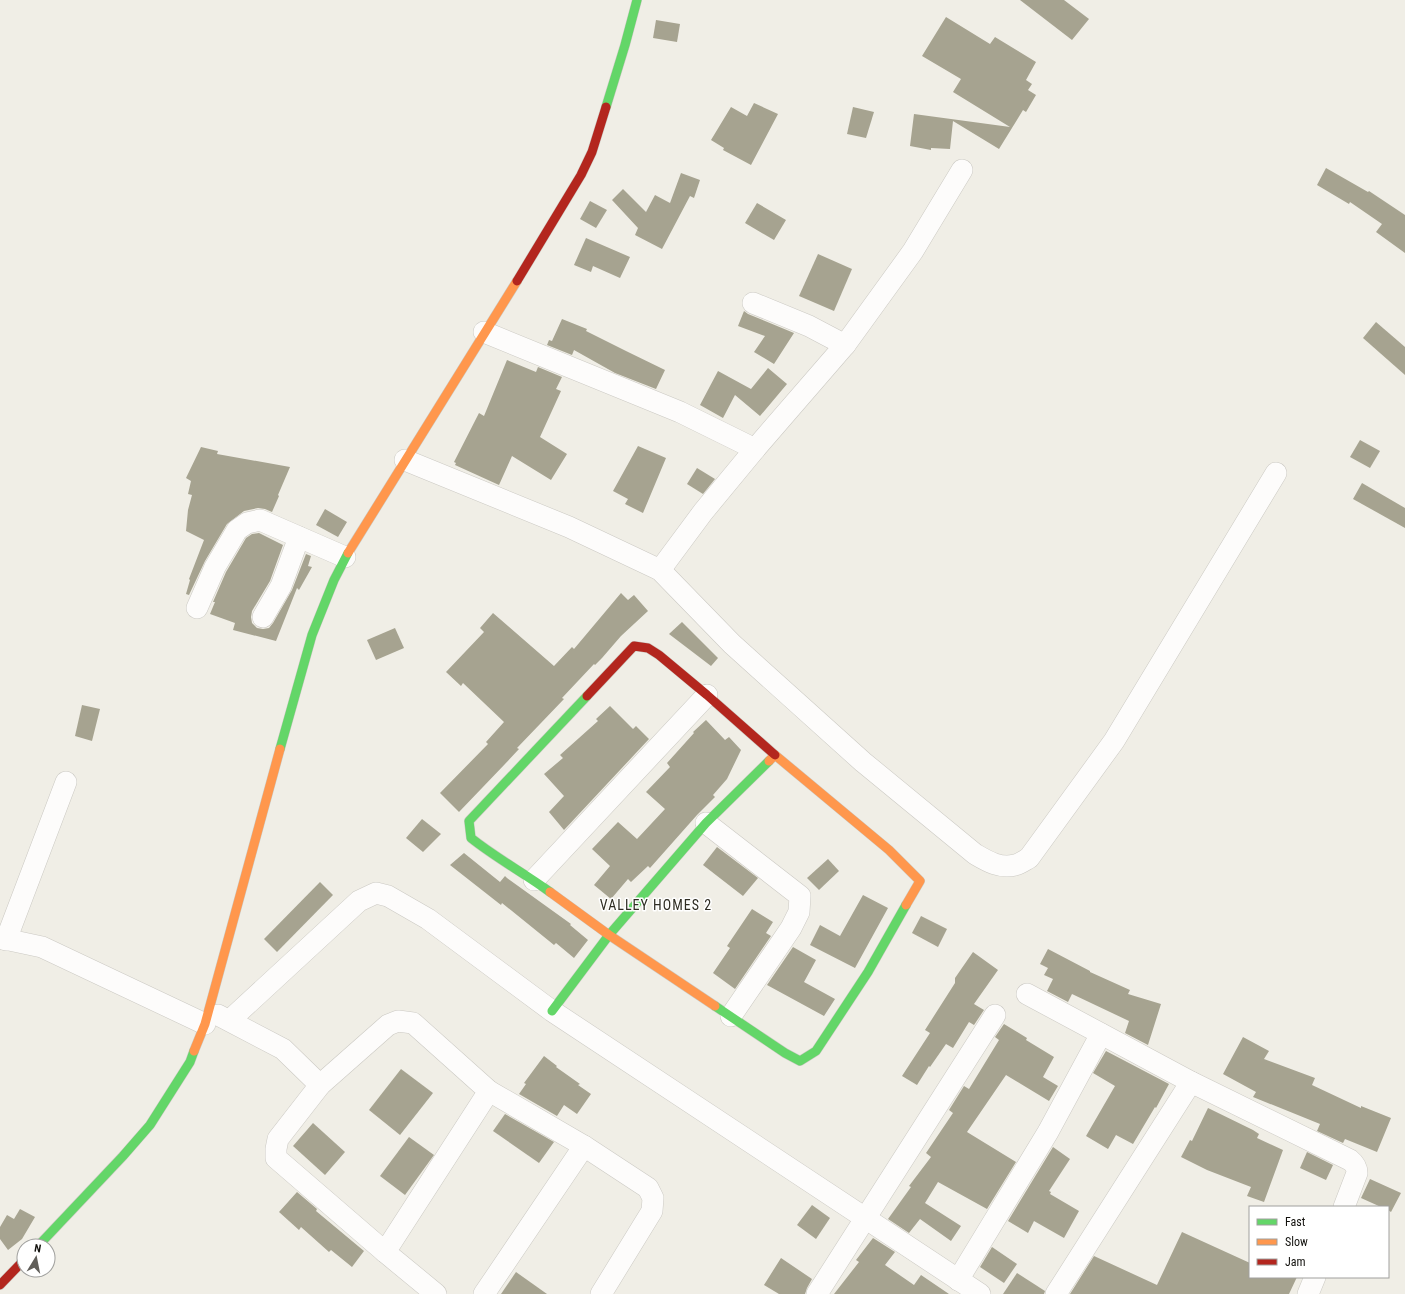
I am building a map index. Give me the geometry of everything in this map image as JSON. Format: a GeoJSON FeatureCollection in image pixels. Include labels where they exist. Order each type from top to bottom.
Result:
{"type":"FeatureCollection","features":[{"type":"Feature","properties":{"kind":"street"},"geometry":{"type":"LineString","coordinates":[[46,1238],[124,1156],[150,1125],[190,1062],[207,1017],[312,635],[334,580],[345,557],[556,218],[581,175],[601,129],[636,0]]}},
{"type":"Feature","properties":{"kind":"street"},"geometry":{"type":"LineString","coordinates":[[660,570],[703,512],[845,345],[913,251],[962,170]]}},
{"type":"Feature","properties":{"kind":"street"},"geometry":{"type":"LineString","coordinates":[[752,303],[809,326],[845,345]]}},
{"type":"Feature","properties":{"kind":"street"},"geometry":{"type":"LineString","coordinates":[[484,332],[680,412],[755,449]]}},
{"type":"Feature","properties":{"kind":"street"},"geometry":{"type":"LineString","coordinates":[[405,460],[569,527],[660,570],[732,644],[863,762],[975,854],[990,863],[1002,866],[1015,866],[1029,858],[1114,741],[1276,473]]}},
{"type":"Feature","properties":{"kind":"street"},"geometry":{"type":"LineString","coordinates":[[197,608],[215,567],[238,530],[247,523],[260,520],[345,557]]}},
{"type":"Feature","properties":{"kind":"street"},"geometry":{"type":"LineString","coordinates":[[263,618],[281,586],[299,537]]}},
{"type":"Feature","properties":{"kind":"street"},"geometry":{"type":"LineString","coordinates":[[634,646],[648,648],[659,655],[707,695],[775,755],[889,850],[920,882],[868,972],[816,1052],[800,1061],[785,1053],[609,935],[534,880],[482,847],[471,838],[469,821],[634,646]]}},
{"type":"Feature","properties":{"kind":"street"},"geometry":{"type":"LineString","coordinates":[[534,880],[707,695]]}},
{"type":"Feature","properties":{"kind":"street"},"geometry":{"type":"LineString","coordinates":[[552,1011],[609,935],[706,823],[775,755]]}},
{"type":"Feature","properties":{"kind":"street"},"geometry":{"type":"LineString","coordinates":[[66,782],[3,939],[42,947],[207,1017],[230,1020],[283,1049],[320,1085]]}},
{"type":"Feature","properties":{"kind":"street"},"geometry":{"type":"LineString","coordinates":[[706,823],[800,896],[799,912],[792,928],[731,1016]]}},
{"type":"Feature","properties":{"kind":"street"},"geometry":{"type":"LineString","coordinates":[[230,1020],[359,901],[376,893],[388,896],[428,919],[552,1011],[980,1294]]}},
{"type":"Feature","properties":{"kind":"street"},"geometry":{"type":"LineString","coordinates":[[1027,994],[1191,1082],[1354,1163],[1357,1168],[1357,1173],[1344,1206]]}},
{"type":"Feature","properties":{"kind":"street"},"geometry":{"type":"LineString","coordinates":[[817,1294],[994,1015]]}},
{"type":"Feature","properties":{"kind":"street"},"geometry":{"type":"LineString","coordinates":[[436,1294],[276,1158],[278,1139],[320,1085],[388,1025],[398,1021],[413,1023],[489,1091],[584,1146],[648,1188],[653,1198],[652,1212],[601,1294]]}},
{"type":"Feature","properties":{"kind":"street"},"geometry":{"type":"LineString","coordinates":[[958,1280],[1048,1132],[1101,1034]]}},
{"type":"Feature","properties":{"kind":"street"},"geometry":{"type":"LineString","coordinates":[[1056,1294],[1191,1082]]}},
{"type":"Feature","properties":{"kind":"street"},"geometry":{"type":"LineString","coordinates":[[385,1252],[489,1091]]}},
{"type":"Feature","properties":{"kind":"street"},"geometry":{"type":"LineString","coordinates":[[484,1294],[584,1146]]}},
{"type":"Feature","properties":{"kind":"street"},"geometry":{"type":"LineString","coordinates":[[0,1285],[16,1268]]}},
{"type":"Feature","properties":{"kind":"street"},"geometry":{"type":"LineString","coordinates":[[1308,1294],[1315,1278]]}},
{"type":"Feature","properties":{"kind":"building"},"geometry":{"type":"Polygon","coordinates":[[[1020,0],[1064,0],[1089,19],[1072,40],[1020,0]]]}},
{"type":"Feature","properties":{"kind":"building"},"geometry":{"type":"Polygon","coordinates":[[[946,17],[990,44],[995,37],[1036,62],[1026,80],[1032,84],[1028,90],[1036,95],[1026,112],[1023,110],[999,149],[953,121],[950,149],[931,148],[931,150],[910,146],[914,114],[1010,127],[953,92],[961,79],[922,56],[946,17]]]}},
{"type":"Feature","properties":{"kind":"building"},"geometry":{"type":"Polygon","coordinates":[[[656,20],[680,24],[677,42],[653,38],[656,20]]]}},
{"type":"Feature","properties":{"kind":"building"},"geometry":{"type":"Polygon","coordinates":[[[754,103],[778,114],[751,165],[723,150],[724,148],[711,140],[731,107],[747,116],[754,103]]]}},
{"type":"Feature","properties":{"kind":"building"},"geometry":{"type":"Polygon","coordinates":[[[853,107],[874,112],[866,138],[847,134],[853,107]]]}},
{"type":"Feature","properties":{"kind":"building"},"geometry":{"type":"Polygon","coordinates":[[[1326,168],[1368,192],[1369,191],[1405,215],[1405,253],[1376,232],[1382,224],[1350,202],[1349,204],[1317,185],[1326,168]]]}},
{"type":"Feature","properties":{"kind":"building"},"geometry":{"type":"Polygon","coordinates":[[[681,173],[700,180],[694,198],[690,196],[662,249],[635,235],[638,228],[612,200],[623,189],[646,212],[655,195],[670,203],[681,173]]]}},
{"type":"Feature","properties":{"kind":"building"},"geometry":{"type":"Polygon","coordinates":[[[590,201],[607,210],[596,228],[580,219],[590,201]]]}},
{"type":"Feature","properties":{"kind":"building"},"geometry":{"type":"Polygon","coordinates":[[[757,203],[786,220],[774,240],[745,223],[757,203]]]}},
{"type":"Feature","properties":{"kind":"building"},"geometry":{"type":"Polygon","coordinates":[[[586,238],[630,257],[620,278],[593,266],[591,272],[574,265],[586,238]]]}},
{"type":"Feature","properties":{"kind":"building"},"geometry":{"type":"Polygon","coordinates":[[[818,254],[852,269],[834,311],[799,296],[818,254]]]}},
{"type":"Feature","properties":{"kind":"building"},"geometry":{"type":"Polygon","coordinates":[[[744,311],[794,333],[774,364],[754,352],[765,336],[738,326],[744,311]]]}},
{"type":"Feature","properties":{"kind":"building"},"geometry":{"type":"Polygon","coordinates":[[[562,319],[587,329],[586,331],[665,370],[656,389],[615,373],[574,350],[572,355],[547,345],[549,340],[552,341],[562,319]]]}},
{"type":"Feature","properties":{"kind":"building"},"geometry":{"type":"Polygon","coordinates":[[[1376,322],[1405,347],[1405,375],[1363,338],[1376,322]]]}},
{"type":"Feature","properties":{"kind":"building"},"geometry":{"type":"Polygon","coordinates":[[[507,360],[536,372],[538,367],[562,377],[556,389],[561,391],[540,437],[567,454],[551,480],[512,456],[499,485],[455,465],[456,463],[454,462],[479,413],[484,416],[507,360]]]}},
{"type":"Feature","properties":{"kind":"building"},"geometry":{"type":"Polygon","coordinates":[[[768,368],[787,384],[760,416],[735,395],[723,418],[700,405],[718,371],[751,389],[768,368]]]}},
{"type":"Feature","properties":{"kind":"building"},"geometry":{"type":"Polygon","coordinates":[[[1360,440],[1380,451],[1370,468],[1350,457],[1360,440]]]}},
{"type":"Feature","properties":{"kind":"building"},"geometry":{"type":"Polygon","coordinates":[[[638,446],[666,458],[643,513],[625,504],[628,499],[613,491],[638,446]]]}},
{"type":"Feature","properties":{"kind":"building"},"geometry":{"type":"Polygon","coordinates":[[[201,447],[218,451],[217,454],[290,467],[272,512],[258,508],[244,511],[227,524],[205,561],[189,595],[186,594],[189,579],[204,540],[186,531],[188,510],[192,495],[188,494],[191,481],[186,478],[201,447]]]}},
{"type":"Feature","properties":{"kind":"building"},"geometry":{"type":"Polygon","coordinates":[[[697,468],[715,479],[703,494],[687,484],[697,468]]]}},
{"type":"Feature","properties":{"kind":"building"},"geometry":{"type":"Polygon","coordinates":[[[1362,483],[1405,508],[1405,528],[1353,499],[1362,483]]]}},
{"type":"Feature","properties":{"kind":"building"},"geometry":{"type":"Polygon","coordinates":[[[325,509],[347,522],[338,537],[316,525],[325,509]]]}},
{"type":"Feature","properties":{"kind":"building"},"geometry":{"type":"Polygon","coordinates":[[[259,533],[283,545],[270,581],[252,611],[252,623],[257,628],[269,628],[273,623],[292,590],[306,554],[311,556],[308,566],[312,567],[299,590],[297,588],[276,641],[233,630],[235,623],[210,614],[215,602],[213,602],[226,572],[246,538],[252,534],[259,533]]]}},
{"type":"Feature","properties":{"kind":"building"},"geometry":{"type":"Polygon","coordinates":[[[621,593],[628,600],[634,595],[648,611],[621,636],[602,658],[595,665],[594,664],[562,698],[564,699],[517,748],[519,749],[459,812],[440,793],[488,744],[486,742],[504,722],[463,683],[461,686],[446,672],[484,632],[480,628],[493,613],[554,666],[572,647],[574,649],[621,593]]]}},
{"type":"Feature","properties":{"kind":"building"},"geometry":{"type":"Polygon","coordinates":[[[682,622],[718,658],[711,666],[669,634],[682,622]]]}},
{"type":"Feature","properties":{"kind":"building"},"geometry":{"type":"Polygon","coordinates":[[[395,628],[404,648],[376,660],[367,640],[395,628]]]}},
{"type":"Feature","properties":{"kind":"building"},"geometry":{"type":"Polygon","coordinates":[[[82,705],[100,709],[92,741],[75,736],[82,705]]]}},
{"type":"Feature","properties":{"kind":"building"},"geometry":{"type":"Polygon","coordinates":[[[610,706],[633,729],[636,726],[649,739],[564,830],[549,812],[564,796],[544,774],[563,758],[560,755],[598,721],[596,719],[610,706]]]}},
{"type":"Feature","properties":{"kind":"building"},"geometry":{"type":"Polygon","coordinates":[[[706,720],[725,740],[729,737],[741,750],[727,779],[713,795],[715,797],[650,868],[648,866],[631,882],[628,879],[611,899],[594,885],[610,866],[592,849],[618,822],[637,839],[665,809],[646,792],[670,767],[667,763],[694,733],[693,732],[706,720]]]}},
{"type":"Feature","properties":{"kind":"building"},"geometry":{"type":"Polygon","coordinates":[[[422,819],[441,834],[423,852],[406,838],[422,819]]]}},
{"type":"Feature","properties":{"kind":"building"},"geometry":{"type":"Polygon","coordinates":[[[717,847],[758,878],[743,896],[703,865],[717,847]]]}},
{"type":"Feature","properties":{"kind":"building"},"geometry":{"type":"Polygon","coordinates":[[[464,853],[500,882],[505,876],[571,924],[570,925],[588,940],[574,958],[556,943],[554,945],[502,903],[501,905],[450,865],[464,853]]]}},
{"type":"Feature","properties":{"kind":"building"},"geometry":{"type":"Polygon","coordinates":[[[828,859],[839,871],[819,890],[807,878],[828,859]]]}},
{"type":"Feature","properties":{"kind":"building"},"geometry":{"type":"Polygon","coordinates":[[[320,882],[333,895],[277,952],[264,939],[320,882]]]}},
{"type":"Feature","properties":{"kind":"building"},"geometry":{"type":"Polygon","coordinates":[[[863,895],[888,908],[855,968],[810,945],[820,925],[840,936],[863,895]]]}},
{"type":"Feature","properties":{"kind":"building"},"geometry":{"type":"Polygon","coordinates":[[[752,909],[773,922],[766,933],[771,936],[735,989],[713,973],[730,948],[727,946],[752,909]]]}},
{"type":"Feature","properties":{"kind":"building"},"geometry":{"type":"Polygon","coordinates":[[[921,916],[947,929],[938,947],[912,933],[921,916]]]}},
{"type":"Feature","properties":{"kind":"building"},"geometry":{"type":"Polygon","coordinates":[[[793,947],[816,960],[804,982],[835,999],[824,1016],[767,985],[793,947]]]}},
{"type":"Feature","properties":{"kind":"building"},"geometry":{"type":"Polygon","coordinates":[[[1048,949],[1090,972],[1130,990],[1128,994],[1161,1004],[1148,1045],[1125,1033],[1129,1021],[1072,994],[1068,1002],[1047,991],[1053,979],[1044,975],[1048,968],[1040,964],[1048,949]]]}},
{"type":"Feature","properties":{"kind":"building"},"geometry":{"type":"Polygon","coordinates":[[[973,952],[998,970],[974,1004],[984,1010],[974,1025],[969,1022],[953,1048],[946,1044],[917,1085],[902,1076],[930,1033],[925,1030],[955,983],[955,978],[973,952]]]}},
{"type":"Feature","properties":{"kind":"building"},"geometry":{"type":"Polygon","coordinates":[[[1004,1024],[1027,1038],[1026,1040],[1054,1057],[1043,1077],[1058,1086],[1049,1101],[1006,1075],[967,1132],[1016,1162],[987,1209],[938,1182],[925,1203],[961,1226],[951,1241],[920,1219],[909,1233],[888,1219],[911,1187],[909,1186],[931,1157],[926,1153],[953,1113],[949,1110],[964,1086],[969,1089],[999,1040],[995,1037],[1004,1024]]]}},
{"type":"Feature","properties":{"kind":"building"},"geometry":{"type":"Polygon","coordinates":[[[1243,1037],[1269,1051],[1264,1059],[1315,1078],[1312,1085],[1361,1108],[1361,1106],[1391,1118],[1377,1152],[1345,1139],[1343,1143],[1317,1131],[1320,1124],[1253,1097],[1256,1092],[1223,1074],[1243,1037]]]}},
{"type":"Feature","properties":{"kind":"building"},"geometry":{"type":"Polygon","coordinates":[[[1106,1051],[1169,1084],[1156,1108],[1155,1107],[1133,1144],[1116,1135],[1108,1149],[1086,1136],[1115,1086],[1093,1073],[1106,1051]]]}},
{"type":"Feature","properties":{"kind":"building"},"geometry":{"type":"Polygon","coordinates":[[[544,1056],[591,1094],[577,1114],[564,1105],[557,1116],[519,1094],[526,1084],[524,1083],[544,1056]]]}},
{"type":"Feature","properties":{"kind":"building"},"geometry":{"type":"Polygon","coordinates":[[[401,1069],[433,1093],[400,1135],[369,1110],[401,1069]]]}},
{"type":"Feature","properties":{"kind":"building"},"geometry":{"type":"Polygon","coordinates":[[[1208,1108],[1253,1130],[1259,1134],[1257,1138],[1283,1150],[1264,1202],[1247,1196],[1251,1187],[1207,1170],[1181,1157],[1190,1140],[1192,1141],[1208,1108]]]}},
{"type":"Feature","properties":{"kind":"building"},"geometry":{"type":"Polygon","coordinates":[[[505,1114],[554,1142],[539,1163],[493,1131],[505,1114]]]}},
{"type":"Feature","properties":{"kind":"building"},"geometry":{"type":"Polygon","coordinates":[[[313,1123],[345,1152],[325,1175],[293,1146],[313,1123]]]}},
{"type":"Feature","properties":{"kind":"building"},"geometry":{"type":"Polygon","coordinates":[[[409,1137],[434,1155],[405,1195],[380,1176],[409,1137]]]}},
{"type":"Feature","properties":{"kind":"building"},"geometry":{"type":"Polygon","coordinates":[[[1053,1147],[1070,1159],[1049,1191],[1051,1192],[1050,1194],[1079,1211],[1064,1238],[1034,1221],[1028,1233],[1008,1221],[1053,1147]]]}},
{"type":"Feature","properties":{"kind":"building"},"geometry":{"type":"Polygon","coordinates":[[[1307,1152],[1333,1165],[1326,1180],[1300,1168],[1307,1152]]]}},
{"type":"Feature","properties":{"kind":"building"},"geometry":{"type":"Polygon","coordinates":[[[1370,1179],[1401,1193],[1391,1212],[1389,1211],[1389,1206],[1379,1206],[1361,1198],[1370,1179]]]}},
{"type":"Feature","properties":{"kind":"building"},"geometry":{"type":"Polygon","coordinates":[[[297,1192],[317,1209],[316,1211],[364,1251],[352,1267],[331,1250],[329,1252],[301,1227],[299,1230],[279,1212],[297,1192]]]}},
{"type":"Feature","properties":{"kind":"building"},"geometry":{"type":"Polygon","coordinates":[[[812,1205],[830,1218],[816,1239],[797,1225],[812,1205]]]}},
{"type":"Feature","properties":{"kind":"building"},"geometry":{"type":"Polygon","coordinates":[[[20,1209],[35,1217],[23,1238],[16,1238],[16,1244],[8,1250],[0,1239],[0,1227],[7,1215],[14,1219],[20,1209]]]}},
{"type":"Feature","properties":{"kind":"building"},"geometry":{"type":"Polygon","coordinates":[[[1182,1232],[1249,1263],[1249,1278],[1297,1278],[1289,1294],[1070,1294],[1094,1256],[1157,1285],[1182,1232]]]}},
{"type":"Feature","properties":{"kind":"building"},"geometry":{"type":"Polygon","coordinates":[[[873,1238],[895,1252],[885,1265],[914,1285],[921,1275],[949,1294],[834,1294],[859,1262],[856,1260],[873,1238]]]}},
{"type":"Feature","properties":{"kind":"building"},"geometry":{"type":"Polygon","coordinates":[[[992,1247],[1017,1264],[1004,1283],[980,1267],[992,1247]]]}},
{"type":"Feature","properties":{"kind":"building"},"geometry":{"type":"Polygon","coordinates":[[[781,1258],[812,1279],[805,1294],[779,1294],[764,1285],[781,1258]]]}},
{"type":"Feature","properties":{"kind":"building"},"geometry":{"type":"Polygon","coordinates":[[[516,1272],[547,1294],[501,1294],[516,1272]]]}},
{"type":"Feature","properties":{"kind":"building"},"geometry":{"type":"Polygon","coordinates":[[[1017,1273],[1045,1291],[1044,1294],[1003,1294],[1017,1273]]]}},
{"type":"Feature","properties":{"kind":"traffic: fast"},"geometry":{"type":"LineString","coordinates":[[606,107],[637,0]]}},
{"type":"Feature","properties":{"kind":"traffic: fast"},"geometry":{"type":"LineString","coordinates":[[280,749],[312,635],[334,580],[348,553]]}},
{"type":"Feature","properties":{"kind":"traffic: fast"},"geometry":{"type":"LineString","coordinates":[[550,892],[471,838],[469,821],[587,696]]}},
{"type":"Feature","properties":{"kind":"traffic: fast"},"geometry":{"type":"LineString","coordinates":[[552,1011],[609,935],[706,823],[769,761]]}},
{"type":"Feature","properties":{"kind":"traffic: fast"},"geometry":{"type":"LineString","coordinates":[[715,1006],[785,1053],[800,1061],[816,1051],[868,972],[906,905]]}},
{"type":"Feature","properties":{"kind":"traffic: fast"},"geometry":{"type":"LineString","coordinates":[[46,1238],[123,1156],[150,1125],[190,1062],[194,1051]]}},
{"type":"Feature","properties":{"kind":"traffic: slow"},"geometry":{"type":"LineString","coordinates":[[348,553],[517,281]]}},
{"type":"Feature","properties":{"kind":"traffic: slow"},"geometry":{"type":"LineString","coordinates":[[194,1051],[205,1024],[280,749]]}},
{"type":"Feature","properties":{"kind":"traffic: slow"},"geometry":{"type":"LineString","coordinates":[[769,761],[775,755],[889,850],[920,881],[906,905]]}},
{"type":"Feature","properties":{"kind":"traffic: slow"},"geometry":{"type":"LineString","coordinates":[[550,892],[609,935],[715,1006]]}},
{"type":"Feature","properties":{"kind":"traffic: jam"},"geometry":{"type":"LineString","coordinates":[[517,281],[581,175],[592,152],[606,107]]}},
{"type":"Feature","properties":{"kind":"traffic: jam"},"geometry":{"type":"LineString","coordinates":[[587,696],[634,646],[648,648],[659,655],[707,695],[775,755]]}},
{"type":"Feature","properties":{"kind":"traffic: jam"},"geometry":{"type":"LineString","coordinates":[[0,1285],[16,1268]]}},
{"type":"Feature","properties":{"kind":"district","name":"VALLEY HOMES 2"},"geometry":{"type":"Point","coordinates":[656,905]}}]}
